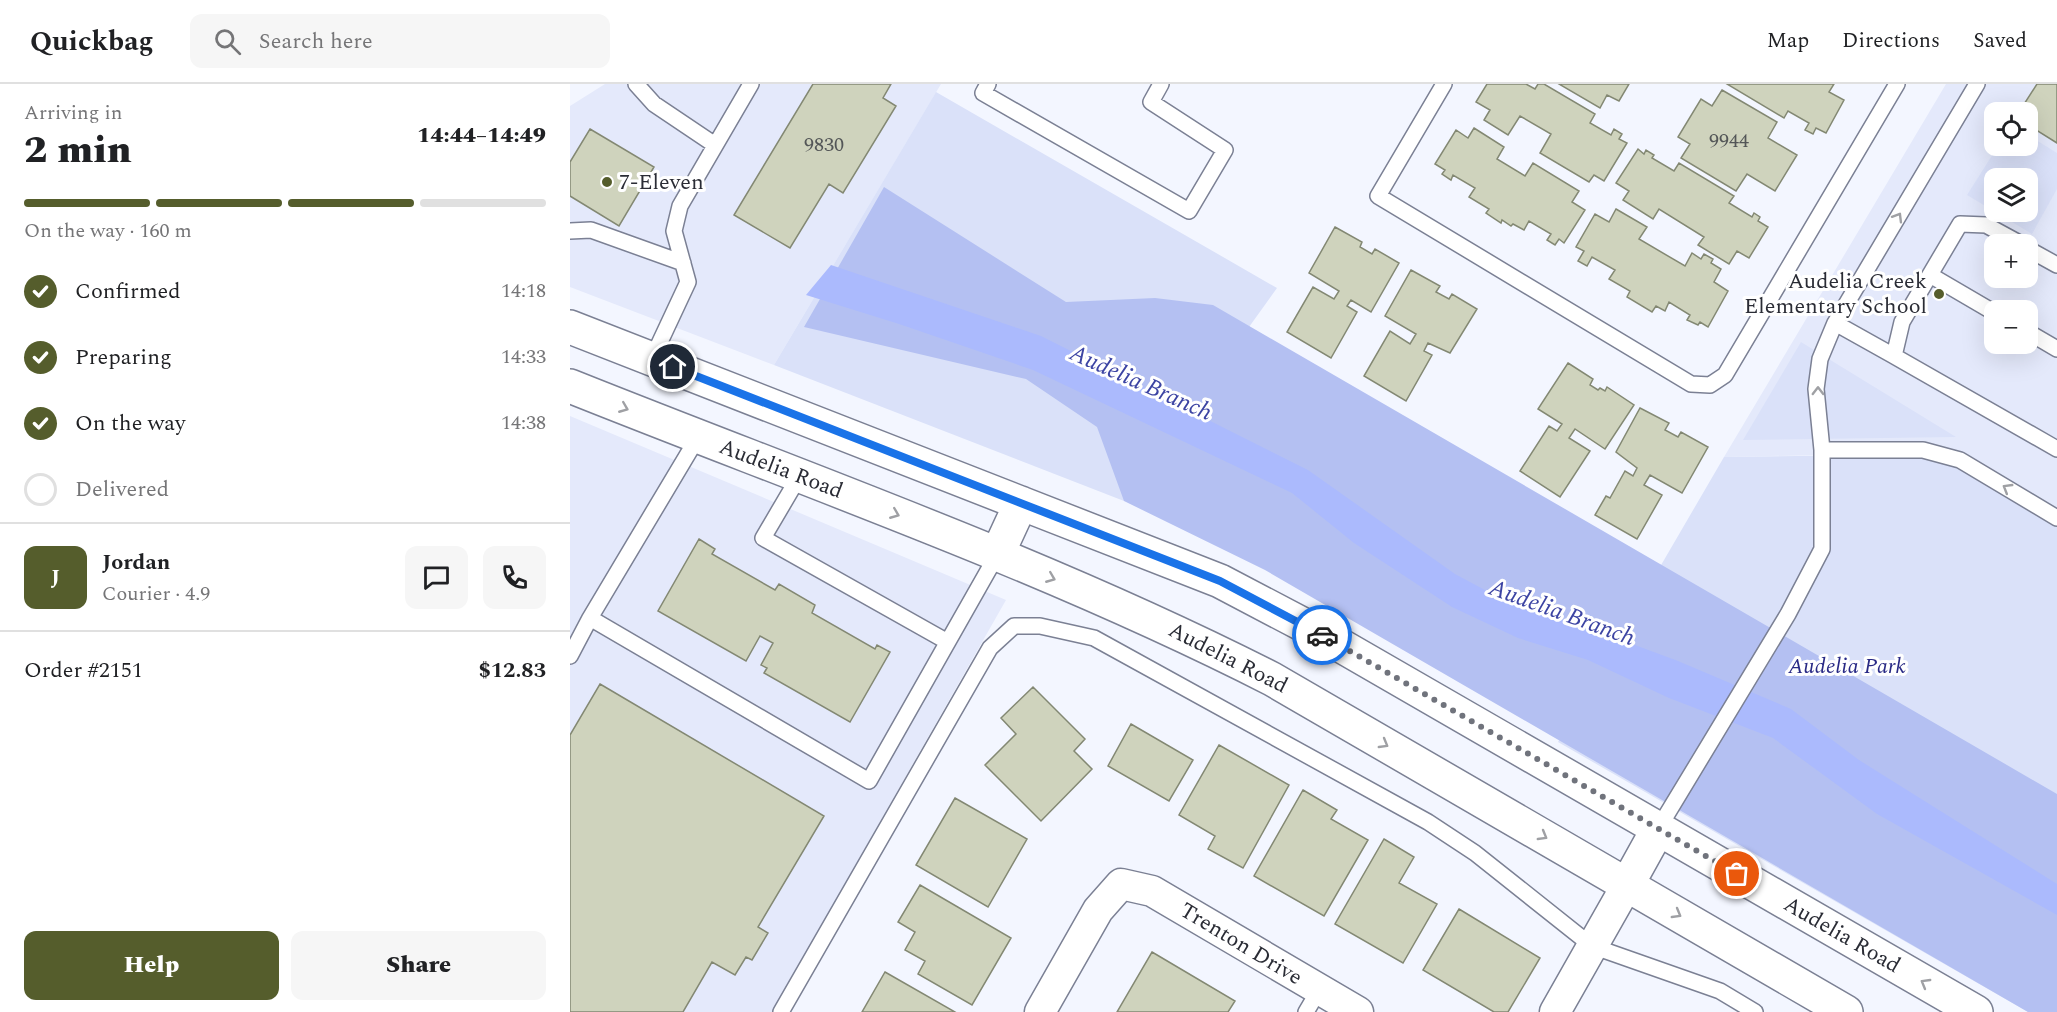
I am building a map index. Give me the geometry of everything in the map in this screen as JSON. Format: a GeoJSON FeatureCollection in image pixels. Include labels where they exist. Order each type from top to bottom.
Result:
{"type":"FeatureCollection","features":[{"type":"Feature","properties":{"kind":"main road","name":"Audelia Road"},"geometry":{"type":"LineString","coordinates":[[570,327],[1220,581],[1320,633],[1976,1012]]}},
{"type":"Feature","properties":{"kind":"main road","name":"Audelia Road"},"geometry":{"type":"LineString","coordinates":[[570,386],[997,555],[1178,631],[1272,679],[1846,1012]]}},
{"type":"Feature","properties":{"kind":"main road"},"geometry":{"type":"LineString","coordinates":[[997,555],[1021,503]]}},
{"type":"Feature","properties":{"kind":"main road"},"geometry":{"type":"LineString","coordinates":[[1627,885],[1658,829]]}},
{"type":"Feature","properties":{"kind":"street","name":"Trenton Drive"},"geometry":{"type":"LineString","coordinates":[[1040,1012],[1098,910],[1121,884],[1152,891],[1313,1001],[1358,1012]]}},
{"type":"Feature","properties":{"kind":"street"},"geometry":{"type":"LineString","coordinates":[[1555,1012],[1627,885]]}},
{"type":"Feature","properties":{"kind":"lane"},"geometry":{"type":"LineString","coordinates":[[636,84],[654,104],[715,145]]}},
{"type":"Feature","properties":{"kind":"lane"},"geometry":{"type":"LineString","coordinates":[[652,359],[688,282],[674,231],[680,206],[751,84]]}},
{"type":"Feature","properties":{"kind":"lane"},"geometry":{"type":"LineString","coordinates":[[988,84],[983,93],[1189,211],[1225,150],[1150,102],[1161,84]]}},
{"type":"Feature","properties":{"kind":"lane"},"geometry":{"type":"LineString","coordinates":[[1444,84],[1378,196],[1691,384],[1710,385],[1725,375],[1897,84]]}},
{"type":"Feature","properties":{"kind":"lane"},"geometry":{"type":"LineString","coordinates":[[1658,829],[1788,614],[1822,549],[1822,450],[1816,389],[1820,360],[1835,323],[1977,84]]}},
{"type":"Feature","properties":{"kind":"lane"},"geometry":{"type":"LineString","coordinates":[[1894,356],[1902,322],[1960,224],[1986,225],[2003,234]]}},
{"type":"Feature","properties":{"kind":"lane"},"geometry":{"type":"LineString","coordinates":[[570,231],[591,230],[683,263]]}},
{"type":"Feature","properties":{"kind":"lane"},"geometry":{"type":"LineString","coordinates":[[2038,255],[2057,265]]}},
{"type":"Feature","properties":{"kind":"lane"},"geometry":{"type":"LineString","coordinates":[[1930,275],[1984,307]]}},
{"type":"Feature","properties":{"kind":"lane"},"geometry":{"type":"LineString","coordinates":[[1835,323],[2057,449]]}},
{"type":"Feature","properties":{"kind":"lane"},"geometry":{"type":"LineString","coordinates":[[2038,338],[2057,349]]}},
{"type":"Feature","properties":{"kind":"lane"},"geometry":{"type":"LineString","coordinates":[[570,656],[698,437]]}},
{"type":"Feature","properties":{"kind":"lane"},"geometry":{"type":"LineString","coordinates":[[1822,450],[1923,450],[1960,460],[2057,518]]}},
{"type":"Feature","properties":{"kind":"lane"},"geometry":{"type":"LineString","coordinates":[[800,476],[763,538],[946,641]]}},
{"type":"Feature","properties":{"kind":"lane"},"geometry":{"type":"LineString","coordinates":[[591,618],[869,781],[946,641],[997,555]]}},
{"type":"Feature","properties":{"kind":"lane"},"geometry":{"type":"LineString","coordinates":[[781,1012],[990,648],[1014,626],[1040,626],[1094,638],[1185,686],[1428,822],[1475,853],[1592,946],[1720,992],[1755,1012]]}},
{"type":"Feature","properties":{"kind":"shaded area"},"geometry":{"type":"Polygon","coordinates":[[[605,84],[941,84],[774,365],[570,287],[570,106],[605,84]]]}},
{"type":"Feature","properties":{"kind":"shaded area","name":"Audelia Creek Elementary School"},"geometry":{"type":"Polygon","coordinates":[[[1946,84],[2057,84],[2057,519],[1873,454],[1724,457],[1946,84]]]}},
{"type":"Feature","properties":{"kind":"shaded area"},"geometry":{"type":"Polygon","coordinates":[[[884,187],[1066,302],[1155,298],[1213,305],[2057,794],[2057,1012],[2028,1012],[1265,570],[1124,501],[1097,427],[1026,379],[804,327],[884,187]]]}},
{"type":"Feature","properties":{"kind":"shaded area"},"geometry":{"type":"Polygon","coordinates":[[[831,265],[1041,336],[1308,470],[1455,574],[1515,606],[1589,628],[1678,661],[1791,709],[1859,760],[2057,884],[2057,915],[1877,814],[1773,738],[1669,698],[1588,660],[1518,638],[1452,607],[1354,543],[1292,493],[1033,370],[806,295],[831,265]]]}},
{"type":"Feature","properties":{"kind":"shaded area"},"geometry":{"type":"Polygon","coordinates":[[[570,416],[1006,600],[772,1012],[570,1012],[570,416]]]}},
{"type":"Feature","properties":{"kind":"green space"},"geometry":{"type":"Polygon","coordinates":[[[936,92],[1277,288],[1124,501],[774,365],[936,92]]]}},
{"type":"Feature","properties":{"kind":"green space"},"geometry":{"type":"Polygon","coordinates":[[[2038,141],[2057,153],[2057,189],[2032,234],[2012,222],[2038,222],[2038,168],[1984,168],[1992,156],[2038,156],[2038,141]]]}},
{"type":"Feature","properties":{"kind":"green space"},"geometry":{"type":"Polygon","coordinates":[[[1984,168],[1984,205],[1967,195],[1984,168]]]}},
{"type":"Feature","properties":{"kind":"green space"},"geometry":{"type":"Polygon","coordinates":[[[1801,342],[1956,437],[1743,440],[1801,342]]]}},
{"type":"Feature","properties":{"kind":"green space","name":"Audelia Park"},"geometry":{"type":"Polygon","coordinates":[[[1950,454],[2057,519],[2057,1012],[2028,1012],[1558,742],[1724,457],[1950,454]]]}},
{"type":"Feature","properties":{"kind":"building"},"geometry":{"type":"Polygon","coordinates":[[[813,84],[891,84],[883,98],[896,106],[843,193],[829,184],[790,248],[734,215],[813,84]]]}},
{"type":"Feature","properties":{"kind":"building"},"geometry":{"type":"Polygon","coordinates":[[[1487,84],[1526,84],[1535,89],[1538,84],[1544,84],[1595,114],[1590,123],[1611,135],[1614,129],[1622,134],[1619,139],[1627,143],[1604,181],[1594,175],[1589,182],[1540,153],[1551,134],[1520,116],[1508,135],[1484,120],[1490,110],[1476,102],[1487,84]]]}},
{"type":"Feature","properties":{"kind":"building"},"geometry":{"type":"Polygon","coordinates":[[[1559,84],[1629,84],[1619,101],[1607,95],[1600,108],[1559,84]]]}},
{"type":"Feature","properties":{"kind":"building"},"geometry":{"type":"Polygon","coordinates":[[[1727,84],[1834,84],[1829,92],[1844,100],[1826,133],[1816,128],[1813,134],[1805,130],[1809,123],[1788,111],[1784,118],[1727,84]]]}},
{"type":"Feature","properties":{"kind":"building"},"geometry":{"type":"Polygon","coordinates":[[[2037,84],[2057,84],[2057,143],[2038,131],[2038,102],[2025,102],[2037,84]]]}},
{"type":"Feature","properties":{"kind":"building"},"geometry":{"type":"Polygon","coordinates":[[[2037,84],[2057,84],[2057,143],[2038,131],[2038,102],[2025,102],[2037,84]]]}},
{"type":"Feature","properties":{"kind":"building"},"geometry":{"type":"Polygon","coordinates":[[[1722,90],[1777,122],[1768,138],[1797,155],[1775,191],[1747,174],[1736,191],[1681,158],[1690,144],[1678,137],[1701,99],[1712,106],[1722,90]]]}},
{"type":"Feature","properties":{"kind":"building"},"geometry":{"type":"Polygon","coordinates":[[[1474,128],[1504,147],[1497,159],[1525,176],[1533,163],[1579,191],[1572,202],[1585,210],[1564,243],[1559,239],[1555,245],[1547,240],[1551,234],[1529,221],[1524,230],[1502,220],[1501,223],[1486,213],[1489,209],[1469,197],[1475,188],[1453,175],[1451,180],[1442,174],[1445,170],[1435,164],[1456,130],[1468,138],[1474,128]]]}},
{"type":"Feature","properties":{"kind":"building","name":"7-Eleven"},"geometry":{"type":"Polygon","coordinates":[[[590,129],[654,167],[619,226],[570,196],[570,162],[590,129]]]}},
{"type":"Feature","properties":{"kind":"building"},"geometry":{"type":"Polygon","coordinates":[[[1638,149],[1644,154],[1646,150],[1654,155],[1652,158],[1674,171],[1679,163],[1734,196],[1729,203],[1752,217],[1754,213],[1760,217],[1758,221],[1768,227],[1749,258],[1737,251],[1729,264],[1698,245],[1704,237],[1659,209],[1653,219],[1623,200],[1629,191],[1616,183],[1638,149]]]}},
{"type":"Feature","properties":{"kind":"building"},"geometry":{"type":"Polygon","coordinates":[[[1616,209],[1647,227],[1639,239],[1685,266],[1692,253],[1701,259],[1704,254],[1713,259],[1711,263],[1721,269],[1714,282],[1728,291],[1708,327],[1700,322],[1698,325],[1687,320],[1690,315],[1669,302],[1665,311],[1656,306],[1652,312],[1627,297],[1630,291],[1609,279],[1615,270],[1592,257],[1587,266],[1578,261],[1584,251],[1576,247],[1595,214],[1609,222],[1616,209]]]}},
{"type":"Feature","properties":{"kind":"building"},"geometry":{"type":"Polygon","coordinates":[[[1335,227],[1362,242],[1360,247],[1372,254],[1375,249],[1399,263],[1371,312],[1351,300],[1347,306],[1357,312],[1331,358],[1287,332],[1313,287],[1334,299],[1339,291],[1309,273],[1335,227]]]}},
{"type":"Feature","properties":{"kind":"building"},"geometry":{"type":"Polygon","coordinates":[[[1411,270],[1440,286],[1436,292],[1449,299],[1452,294],[1477,309],[1450,353],[1428,343],[1424,351],[1432,355],[1406,401],[1364,376],[1390,331],[1410,344],[1416,334],[1385,316],[1411,270]]]}},
{"type":"Feature","properties":{"kind":"building"},"geometry":{"type":"Polygon","coordinates":[[[1568,363],[1593,379],[1590,385],[1605,391],[1607,387],[1634,405],[1605,449],[1575,429],[1569,438],[1590,451],[1560,497],[1520,471],[1549,426],[1557,431],[1562,424],[1538,409],[1568,363]]]}},
{"type":"Feature","properties":{"kind":"building"},"geometry":{"type":"Polygon","coordinates":[[[1640,408],[1669,423],[1665,430],[1678,437],[1681,432],[1708,447],[1682,493],[1650,475],[1644,485],[1662,495],[1637,539],[1595,515],[1606,496],[1610,498],[1625,471],[1633,476],[1637,468],[1616,452],[1640,408]]]}},
{"type":"Feature","properties":{"kind":"building"},"geometry":{"type":"Polygon","coordinates":[[[699,539],[715,549],[712,554],[775,590],[779,584],[815,605],[812,613],[875,649],[877,645],[890,652],[850,722],[764,673],[767,668],[761,665],[773,643],[760,636],[746,661],[658,611],[699,539]]]}},
{"type":"Feature","properties":{"kind":"building"},"geometry":{"type":"Polygon","coordinates":[[[600,684],[824,816],[758,927],[768,933],[752,960],[746,957],[735,975],[712,962],[683,1012],[570,1012],[570,735],[600,684]]]}},
{"type":"Feature","properties":{"kind":"building"},"geometry":{"type":"Polygon","coordinates":[[[1033,687],[1085,739],[1074,751],[1092,769],[1041,821],[985,765],[1016,734],[1001,718],[1033,687]]]}},
{"type":"Feature","properties":{"kind":"building"},"geometry":{"type":"Polygon","coordinates":[[[1131,724],[1193,760],[1169,801],[1108,766],[1131,724]]]}},
{"type":"Feature","properties":{"kind":"building"},"geometry":{"type":"Polygon","coordinates":[[[1219,745],[1289,785],[1243,868],[1208,849],[1215,836],[1179,815],[1219,745]]]}},
{"type":"Feature","properties":{"kind":"building"},"geometry":{"type":"Polygon","coordinates":[[[1303,790],[1337,810],[1331,819],[1368,840],[1324,916],[1254,876],[1303,790]]]}},
{"type":"Feature","properties":{"kind":"building"},"geometry":{"type":"Polygon","coordinates":[[[955,798],[1027,839],[988,907],[916,865],[955,798]]]}},
{"type":"Feature","properties":{"kind":"building"},"geometry":{"type":"Polygon","coordinates":[[[1384,839],[1414,857],[1399,883],[1437,904],[1403,963],[1335,924],[1384,839]]]}},
{"type":"Feature","properties":{"kind":"building"},"geometry":{"type":"Polygon","coordinates":[[[920,885],[1011,938],[972,1005],[918,974],[925,961],[905,950],[915,932],[898,922],[920,885]]]}},
{"type":"Feature","properties":{"kind":"building"},"geometry":{"type":"Polygon","coordinates":[[[1459,909],[1540,958],[1508,1012],[1494,1012],[1423,970],[1459,909]]]}},
{"type":"Feature","properties":{"kind":"building"},"geometry":{"type":"Polygon","coordinates":[[[1152,952],[1235,1001],[1228,1012],[1117,1012],[1152,952]]]}},
{"type":"Feature","properties":{"kind":"building"},"geometry":{"type":"Polygon","coordinates":[[[885,972],[955,1012],[862,1012],[885,972]]]}},
{"type":"Feature","properties":{"kind":"way so far"},"geometry":{"type":"LineString","coordinates":[[1322,635],[1737,874]]}},
{"type":"Feature","properties":{"kind":"place","name":"7-Eleven"},"geometry":{"type":"Point","coordinates":[607,182]}},
{"type":"Feature","properties":{"kind":"place","name":"Audelia Creek Elementary School"},"geometry":{"type":"Point","coordinates":[1939,294]}},
{"type":"Feature","properties":{"kind":"route"},"geometry":{"type":"LineString","coordinates":[[673,367],[1220,581],[1322,635]]}},
{"type":"Feature","properties":{"kind":"water label","name":"Audelia Branch"},"geometry":{"type":"Point","coordinates":[1141,383]}},
{"type":"Feature","properties":{"kind":"water label","name":"Audelia Branch"},"geometry":{"type":"Point","coordinates":[1562,613]}}]}
